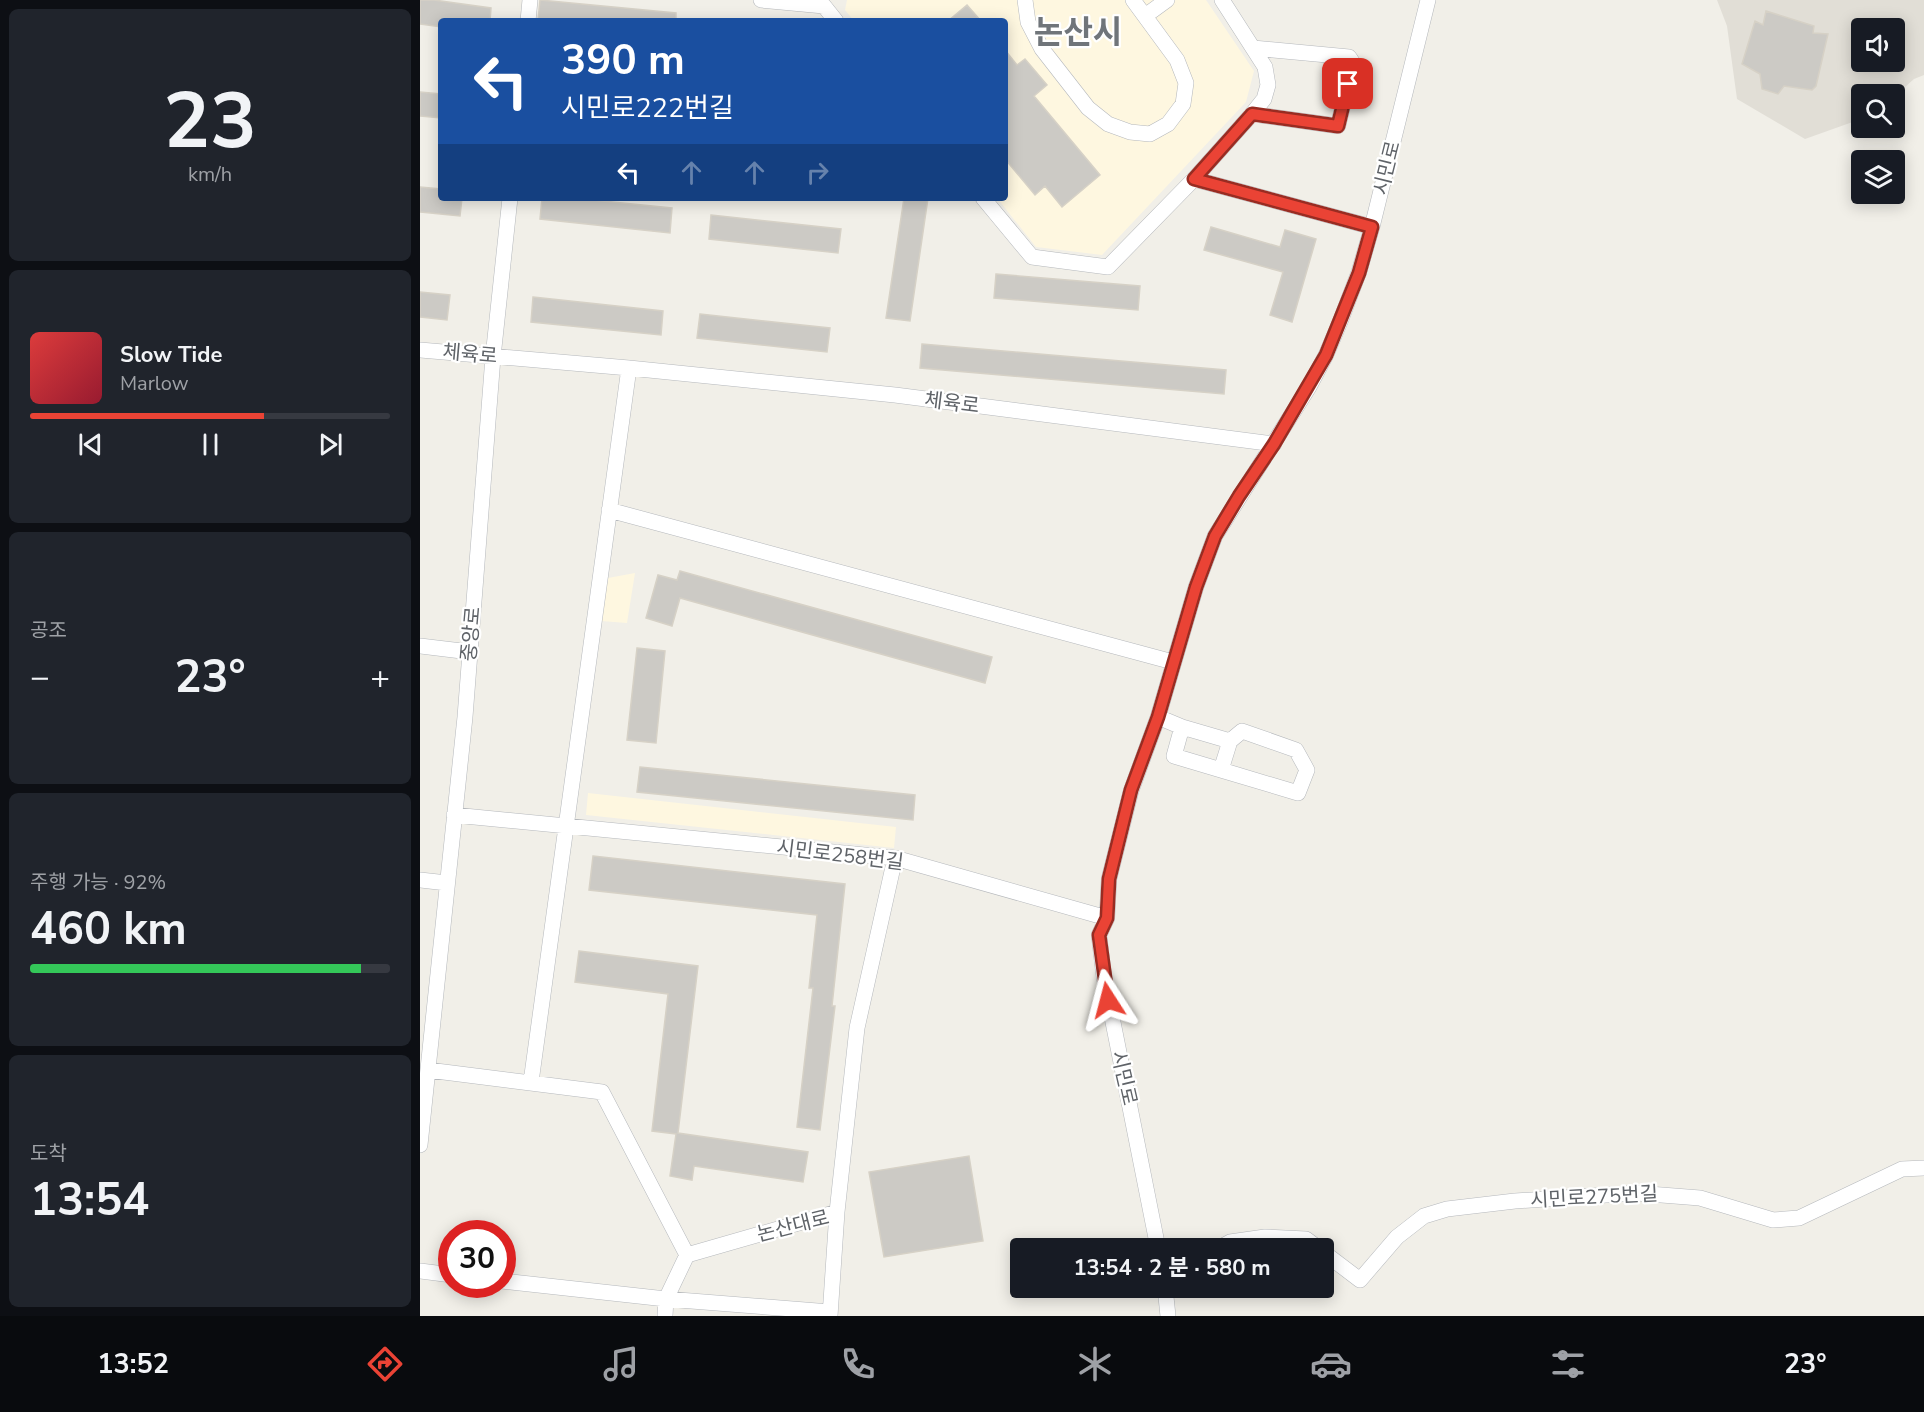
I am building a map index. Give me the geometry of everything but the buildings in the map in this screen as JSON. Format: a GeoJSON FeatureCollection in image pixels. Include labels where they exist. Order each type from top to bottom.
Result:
{"type":"FeatureCollection","features":[{"type":"Feature","properties":{"kind":"street"},"geometry":{"type":"LineString","coordinates":[[528,18],[530,0]]}},
{"type":"Feature","properties":{"kind":"street"},"geometry":{"type":"LineString","coordinates":[[769,0],[828,3],[835,18]]}},
{"type":"Feature","properties":{"kind":"street"},"geometry":{"type":"LineString","coordinates":[[1025,0],[1028,22],[1042,49],[1088,108],[1108,124],[1130,132],[1150,134],[1168,124],[1183,104],[1186,83],[1177,60],[1133,0]]}},
{"type":"Feature","properties":{"kind":"street"},"geometry":{"type":"LineString","coordinates":[[1145,16],[1167,0]]}},
{"type":"Feature","properties":{"kind":"street"},"geometry":{"type":"LineString","coordinates":[[985,201],[1032,257],[1108,267],[1194,179],[1264,99],[1268,85],[1265,67],[1221,0]]}},
{"type":"Feature","properties":{"kind":"street","name":"시민로"},"geometry":{"type":"LineString","coordinates":[[1156,1238],[1104,976],[1099,935],[1107,918],[1109,879],[1131,790],[1158,717],[1196,587],[1215,536],[1274,444],[1326,355],[1359,273],[1428,0]]}},
{"type":"Feature","properties":{"kind":"street"},"geometry":{"type":"LineString","coordinates":[[1252,114],[1338,126],[1353,63],[1349,57],[1253,48]]}},
{"type":"Feature","properties":{"kind":"street"},"geometry":{"type":"LineString","coordinates":[[1194,179],[1372,227]]}},
{"type":"Feature","properties":{"kind":"street","name":"중앙로"},"geometry":{"type":"LineString","coordinates":[[420,1144],[428,1070],[427,1002],[447,883],[470,652],[493,357],[510,201]]}},
{"type":"Feature","properties":{"kind":"street","name":"체육로"},"geometry":{"type":"LineString","coordinates":[[420,350],[895,395],[1274,444]]}},
{"type":"Feature","properties":{"kind":"street"},"geometry":{"type":"LineString","coordinates":[[531,1082],[628,368]]}},
{"type":"Feature","properties":{"kind":"street"},"geometry":{"type":"LineString","coordinates":[[609,510],[1173,662]]}},
{"type":"Feature","properties":{"kind":"street"},"geometry":{"type":"LineString","coordinates":[[420,646],[470,652]]}},
{"type":"Feature","properties":{"kind":"street"},"geometry":{"type":"LineString","coordinates":[[1158,717],[1182,727],[1230,741]]}},
{"type":"Feature","properties":{"kind":"street"},"geometry":{"type":"LineString","coordinates":[[1182,727],[1174,756],[1298,793],[1307,770],[1296,750],[1242,731],[1230,741],[1221,770]]}},
{"type":"Feature","properties":{"kind":"street","name":"시민로258번길"},"geometry":{"type":"LineString","coordinates":[[454,815],[895,858],[1107,918]]}},
{"type":"Feature","properties":{"kind":"street"},"geometry":{"type":"LineString","coordinates":[[837,1212],[857,1028],[895,858]]}},
{"type":"Feature","properties":{"kind":"street"},"geometry":{"type":"LineString","coordinates":[[420,880],[447,883]]}},
{"type":"Feature","properties":{"kind":"street"},"geometry":{"type":"LineString","coordinates":[[428,1070],[602,1092],[687,1255],[666,1299],[665,1316]]}},
{"type":"Feature","properties":{"kind":"street","name":"시민로275번길"},"geometry":{"type":"LineString","coordinates":[[1334,1260],[1360,1280],[1396,1237],[1424,1216],[1447,1209],[1515,1201],[1636,1193],[1700,1198],[1773,1220],[1799,1218],[1902,1169],[1924,1168]]}},
{"type":"Feature","properties":{"kind":"street","name":"논산대로"},"geometry":{"type":"LineString","coordinates":[[687,1255],[837,1212],[830,1314]]}},
{"type":"Feature","properties":{"kind":"street"},"geometry":{"type":"LineString","coordinates":[[1258,1238],[1286,1238]]}},
{"type":"Feature","properties":{"kind":"street"},"geometry":{"type":"LineString","coordinates":[[420,1271],[438,1273]]}},
{"type":"Feature","properties":{"kind":"street"},"geometry":{"type":"LineString","coordinates":[[516,1283],[830,1314]]}},
{"type":"Feature","properties":{"kind":"street"},"geometry":{"type":"LineString","coordinates":[[1166,1298],[1168,1316]]}},
{"type":"Feature","properties":{"kind":"shaded area"},"geometry":{"type":"Polygon","coordinates":[[[847,0],[1206,0],[1254,71],[1246,102],[1102,255],[1036,247],[999,201],[1008,201],[1008,18],[852,18],[845,10],[847,0]]]}},
{"type":"Feature","properties":{"kind":"shaded area"},"geometry":{"type":"Polygon","coordinates":[[[1717,0],[1924,0],[1924,75],[1914,79],[1905,87],[1905,84],[1851,84],[1851,123],[1805,139],[1737,99],[1727,26],[1717,0]]]}},
{"type":"Feature","properties":{"kind":"shaded area"},"geometry":{"type":"Polygon","coordinates":[[[635,573],[627,623],[601,621],[608,578],[635,573]]]}},
{"type":"Feature","properties":{"kind":"shaded area"},"geometry":{"type":"Polygon","coordinates":[[[588,793],[896,827],[894,848],[586,815],[588,793]]]}},
{"type":"Feature","properties":{"kind":"district","name":"논산시"},"geometry":{"type":"Point","coordinates":[1078,32]}},
{"type":"Feature","properties":{"kind":"route"},"geometry":{"type":"LineString","coordinates":[[1108,1000],[1099,935],[1107,918],[1109,879],[1131,790],[1158,717],[1196,587],[1215,536],[1309,387],[1326,355],[1359,273],[1372,227],[1194,179],[1252,114],[1338,126],[1348,84]]}}]}
